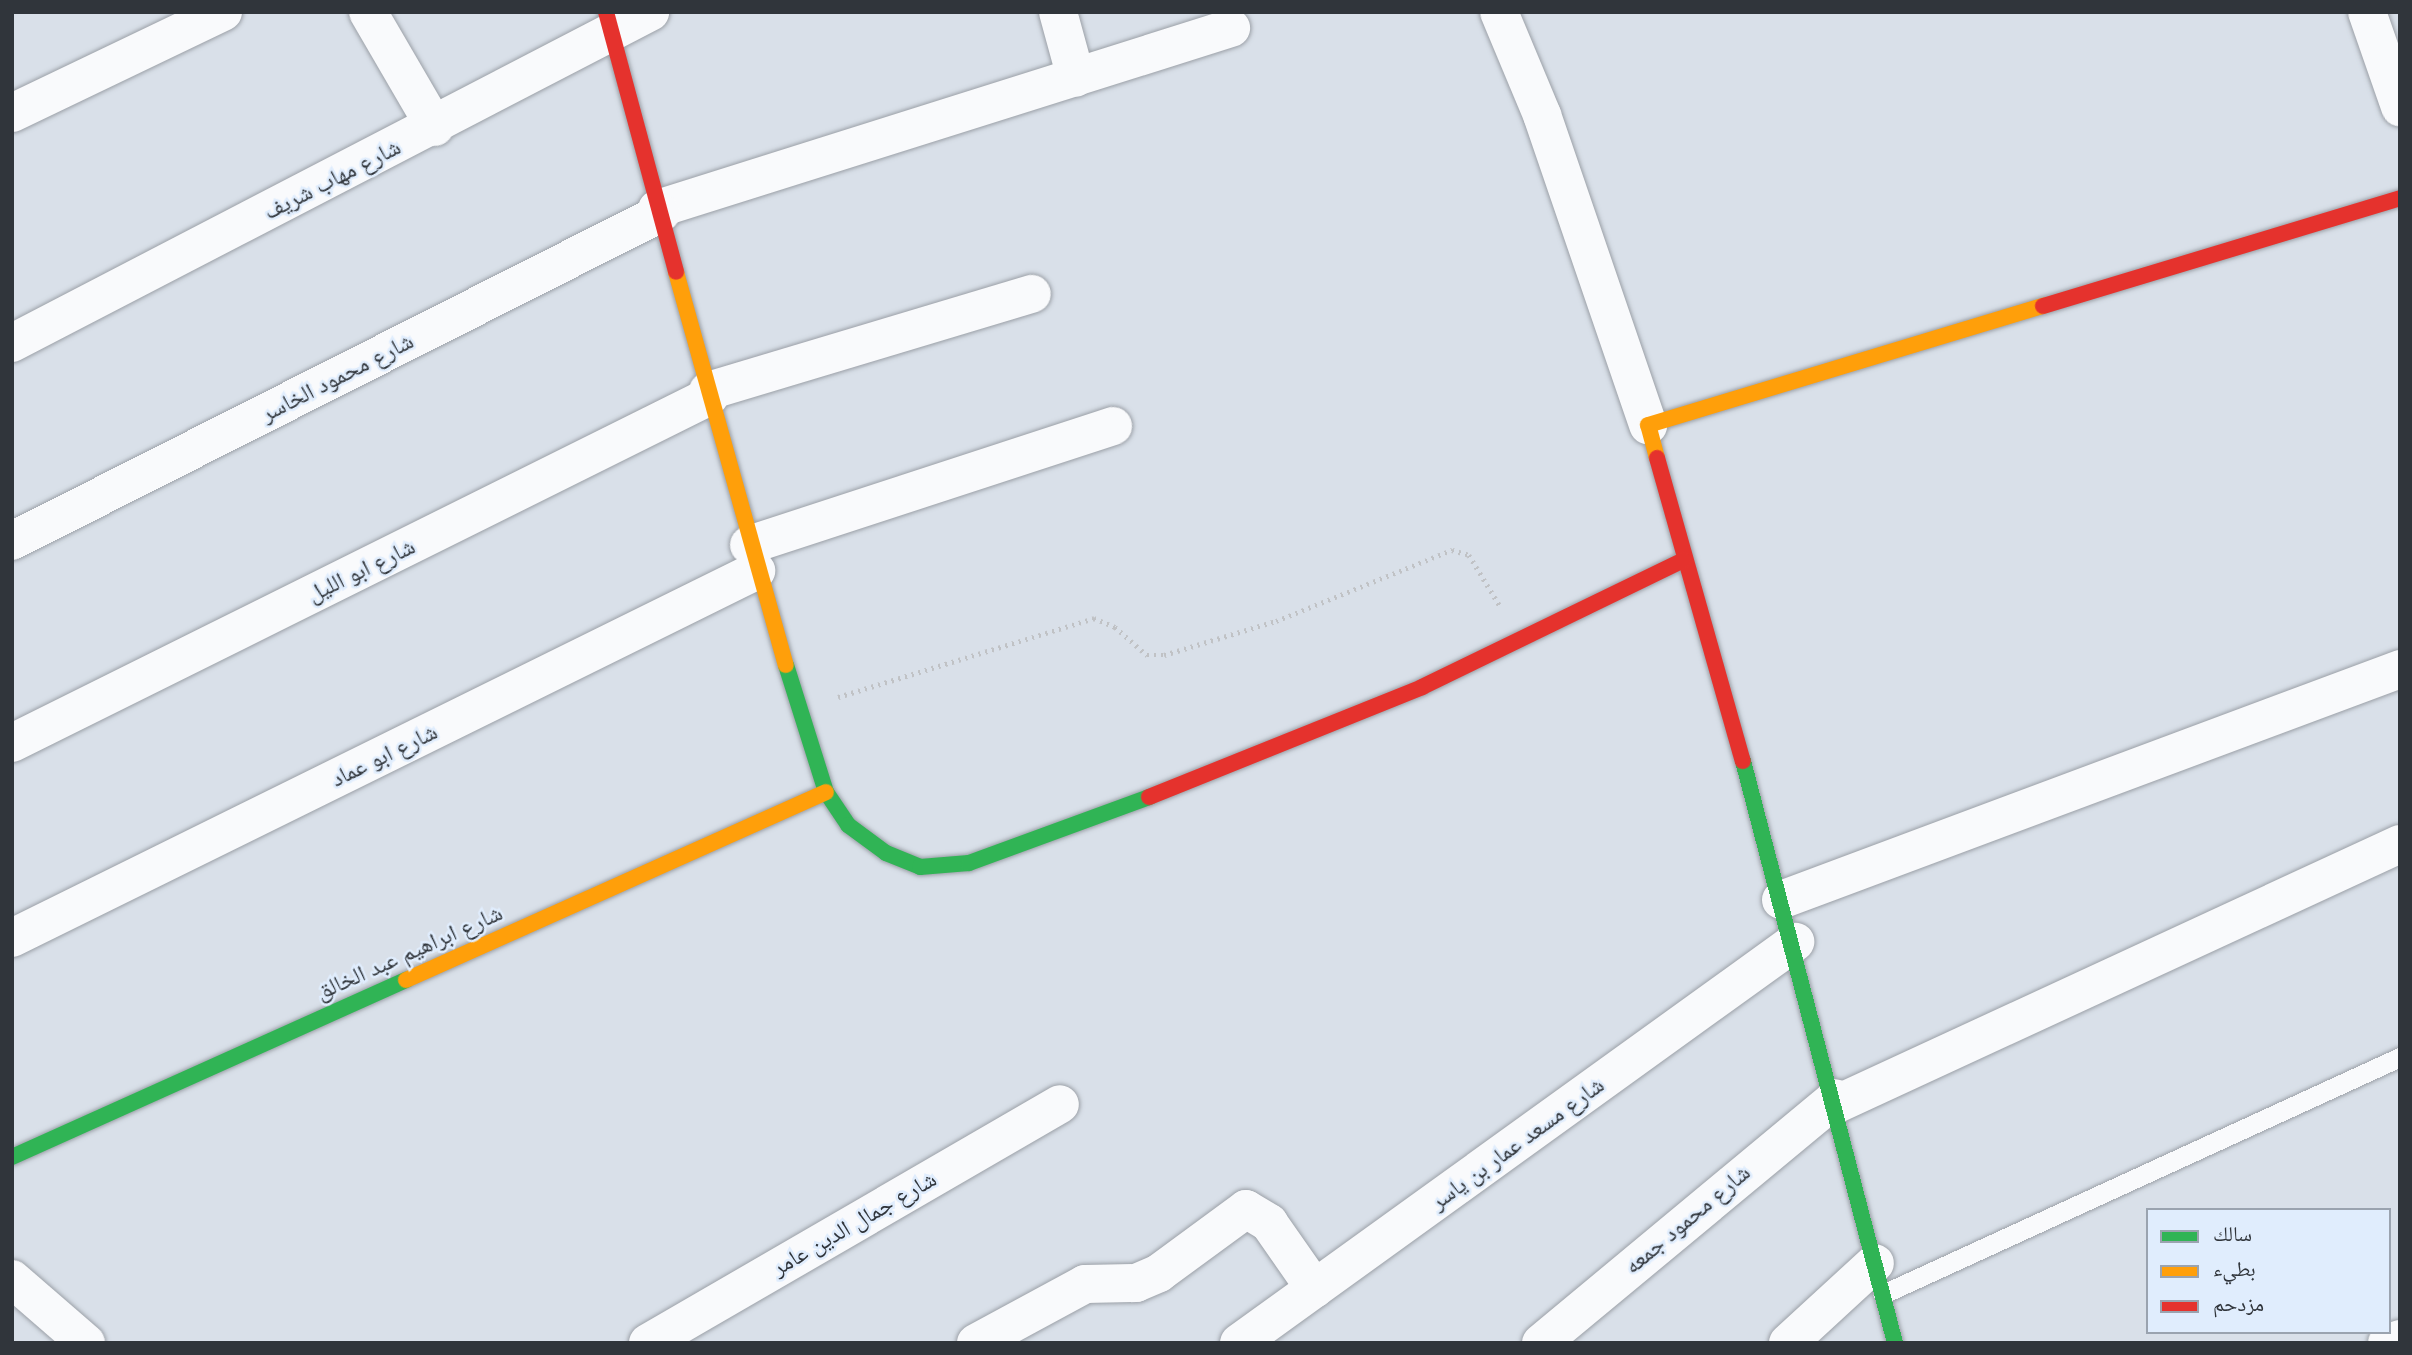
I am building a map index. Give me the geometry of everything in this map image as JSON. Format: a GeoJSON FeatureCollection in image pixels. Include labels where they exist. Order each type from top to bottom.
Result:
{"type":"FeatureCollection","features":[{"type":"Feature","properties":{"kind":"street"},"geometry":{"type":"LineString","coordinates":[[12,113],[223,12]]}},
{"type":"Feature","properties":{"kind":"street"},"geometry":{"type":"LineString","coordinates":[[368,12],[435,127]]}},
{"type":"Feature","properties":{"kind":"street","name":"شارع مهاب شريف"},"geometry":{"type":"LineString","coordinates":[[12,343],[435,127],[609,22],[650,12]]}},
{"type":"Feature","properties":{"kind":"street"},"geometry":{"type":"LineString","coordinates":[[1058,12],[1076,78]]}},
{"type":"Feature","properties":{"kind":"street"},"geometry":{"type":"LineString","coordinates":[[1499,12],[1542,115],[1648,425],[1684,560],[1795,942],[1837,1101],[1895,1343]]}},
{"type":"Feature","properties":{"kind":"street"},"geometry":{"type":"LineString","coordinates":[[2367,12],[2400,107]]}},
{"type":"Feature","properties":{"kind":"street"},"geometry":{"type":"LineString","coordinates":[[609,22],[752,558],[826,792],[848,825],[886,853],[920,867],[969,863],[1057,834],[1521,642],[1684,560]]}},
{"type":"Feature","properties":{"kind":"street","name":"شارع محمود الخاسر"},"geometry":{"type":"LineString","coordinates":[[12,541],[659,211],[1231,28]]}},
{"type":"Feature","properties":{"kind":"street"},"geometry":{"type":"LineString","coordinates":[[1648,425],[2400,198]]}},
{"type":"Feature","properties":{"kind":"street","name":"شارع ابو الليل"},"geometry":{"type":"LineString","coordinates":[[12,743],[709,394],[1032,294]]}},
{"type":"Feature","properties":{"kind":"street","name":"شارع ابو عماد"},"geometry":{"type":"LineString","coordinates":[[12,938],[752,558],[1113,426]]}},
{"type":"Feature","properties":{"kind":"street"},"geometry":{"type":"LineString","coordinates":[[1781,900],[2400,669]]}},
{"type":"Feature","properties":{"kind":"street","name":"شارع ابراهيم عبد الخالق"},"geometry":{"type":"LineString","coordinates":[[12,1157],[826,792]]}},
{"type":"Feature","properties":{"kind":"street","name":"شارع محمود جمعه"},"geometry":{"type":"LineString","coordinates":[[1541,1343],[1837,1101],[2400,844]]}},
{"type":"Feature","properties":{"kind":"street","name":"شارع مسعد عمار بن ياسر"},"geometry":{"type":"LineString","coordinates":[[1239,1343],[1795,942]]}},
{"type":"Feature","properties":{"kind":"street","name":"شارع جمال الدين عامر"},"geometry":{"type":"LineString","coordinates":[[648,1343],[1060,1104]]}},
{"type":"Feature","properties":{"kind":"street"},"geometry":{"type":"LineString","coordinates":[[976,1343],[1085,1284],[1136,1283],[1159,1273],[1246,1209],[1269,1223],[1315,1289]]}},
{"type":"Feature","properties":{"kind":"street"},"geometry":{"type":"LineString","coordinates":[[1788,1343],[1879,1278]]}},
{"type":"Feature","properties":{"kind":"street"},"geometry":{"type":"LineString","coordinates":[[12,1279],[86,1343]]}},
{"type":"Feature","properties":{"kind":"street"},"geometry":{"type":"LineString","coordinates":[[2387,1343],[2400,1339]]}},
{"type":"Feature","properties":{"kind":"lane"},"geometry":{"type":"LineString","coordinates":[[1879,1278],[2400,1057]]}},
{"type":"Feature","properties":{"kind":"path"},"geometry":{"type":"LineString","coordinates":[[800,709],[1094,618],[1115,627],[1147,655],[1164,655],[1276,621],[1452,550],[1469,555],[1521,642]]}},
{"type":"Feature","properties":{"kind":"traffic: fast"},"geometry":{"type":"LineString","coordinates":[[786,665],[826,792],[848,825],[886,853],[920,867],[969,863],[1149,797]]}},
{"type":"Feature","properties":{"kind":"traffic: fast"},"geometry":{"type":"LineString","coordinates":[[1743,761],[1895,1343]]}},
{"type":"Feature","properties":{"kind":"traffic: fast"},"geometry":{"type":"LineString","coordinates":[[12,1157],[406,980]]}},
{"type":"Feature","properties":{"kind":"traffic: slow"},"geometry":{"type":"LineString","coordinates":[[676,272],[786,665]]}},
{"type":"Feature","properties":{"kind":"traffic: slow"},"geometry":{"type":"LineString","coordinates":[[1657,458],[1648,425],[2043,306]]}},
{"type":"Feature","properties":{"kind":"traffic: slow"},"geometry":{"type":"LineString","coordinates":[[406,980],[826,792]]}},
{"type":"Feature","properties":{"kind":"traffic: jam"},"geometry":{"type":"LineString","coordinates":[[606,12],[676,272]]}},
{"type":"Feature","properties":{"kind":"traffic: jam"},"geometry":{"type":"LineString","coordinates":[[2043,306],[2400,198]]}},
{"type":"Feature","properties":{"kind":"traffic: jam"},"geometry":{"type":"LineString","coordinates":[[1657,458],[1743,761]]}},
{"type":"Feature","properties":{"kind":"traffic: jam"},"geometry":{"type":"LineString","coordinates":[[1149,797],[1422,687],[1683,560]]}}]}
